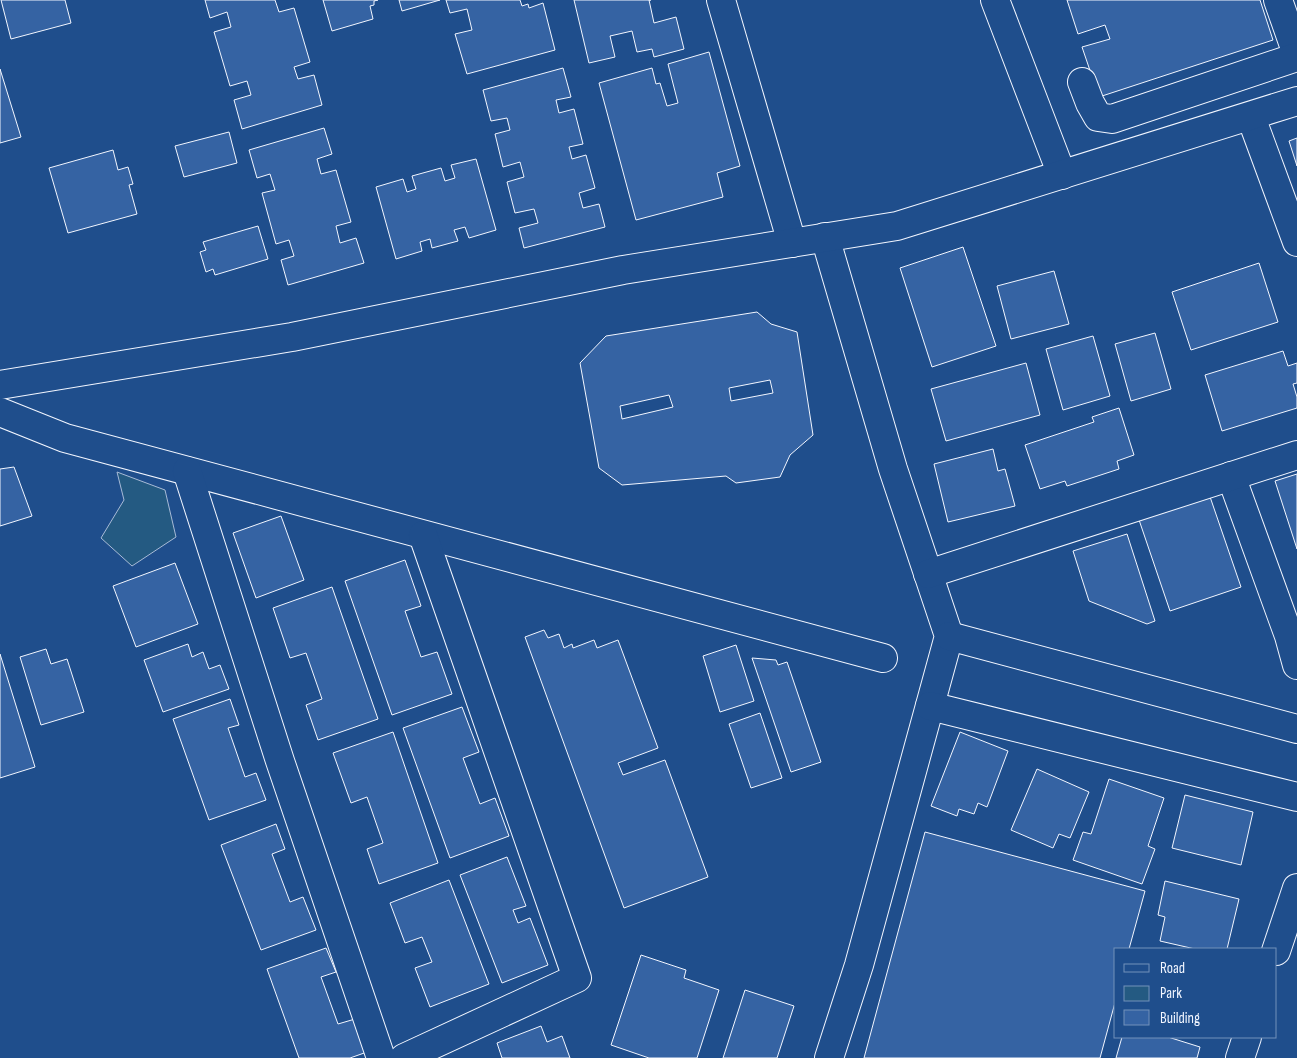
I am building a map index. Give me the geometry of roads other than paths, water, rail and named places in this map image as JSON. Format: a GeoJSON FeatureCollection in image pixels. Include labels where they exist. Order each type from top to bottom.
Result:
{"type":"FeatureCollection","features":[{"type":"Feature","properties":{"kind":"street"},"geometry":{"type":"LineString","coordinates":[[721,0],[792,243]]}},
{"type":"Feature","properties":{"kind":"street"},"geometry":{"type":"LineString","coordinates":[[995,0],[1062,175]]}},
{"type":"Feature","properties":{"kind":"street"},"geometry":{"type":"LineString","coordinates":[[1082,82],[1098,117],[1112,118],[1297,56],[1278,0]]}},
{"type":"Feature","properties":{"kind":"street"},"geometry":{"type":"LineString","coordinates":[[0,385],[292,337],[623,270],[897,226],[1251,117],[1297,101]]}},
{"type":"Feature","properties":{"kind":"street"},"geometry":{"type":"LineString","coordinates":[[1251,117],[1297,242]]}},
{"type":"Feature","properties":{"kind":"street"},"geometry":{"type":"LineString","coordinates":[[825,237],[894,469],[949,636],[859,965],[829,1058]]}},
{"type":"Feature","properties":{"kind":"street"},"geometry":{"type":"LineString","coordinates":[[0,412],[65,438],[883,658]]}},
{"type":"Feature","properties":{"kind":"street"},"geometry":{"type":"LineString","coordinates":[[928,574],[1297,454]]}},
{"type":"Feature","properties":{"kind":"street"},"geometry":{"type":"LineString","coordinates":[[187,471],[280,762],[381,1058]]}},
{"type":"Feature","properties":{"kind":"street"},"geometry":{"type":"LineString","coordinates":[[1231,476],[1290,636],[1297,665]]}},
{"type":"Feature","properties":{"kind":"street"},"geometry":{"type":"LineString","coordinates":[[404,1058],[577,978],[423,535]]}},
{"type":"Feature","properties":{"kind":"street"},"geometry":{"type":"LineString","coordinates":[[949,636],[1297,728]]}},
{"type":"Feature","properties":{"kind":"street"},"geometry":{"type":"LineString","coordinates":[[930,706],[1297,797]]}},
{"type":"Feature","properties":{"kind":"street"},"geometry":{"type":"LineString","coordinates":[[1277,948],[1297,888]]}},
{"type":"Feature","properties":{"kind":"street"},"geometry":{"type":"LineString","coordinates":[[1240,1058],[1247,1038]]}}]}
